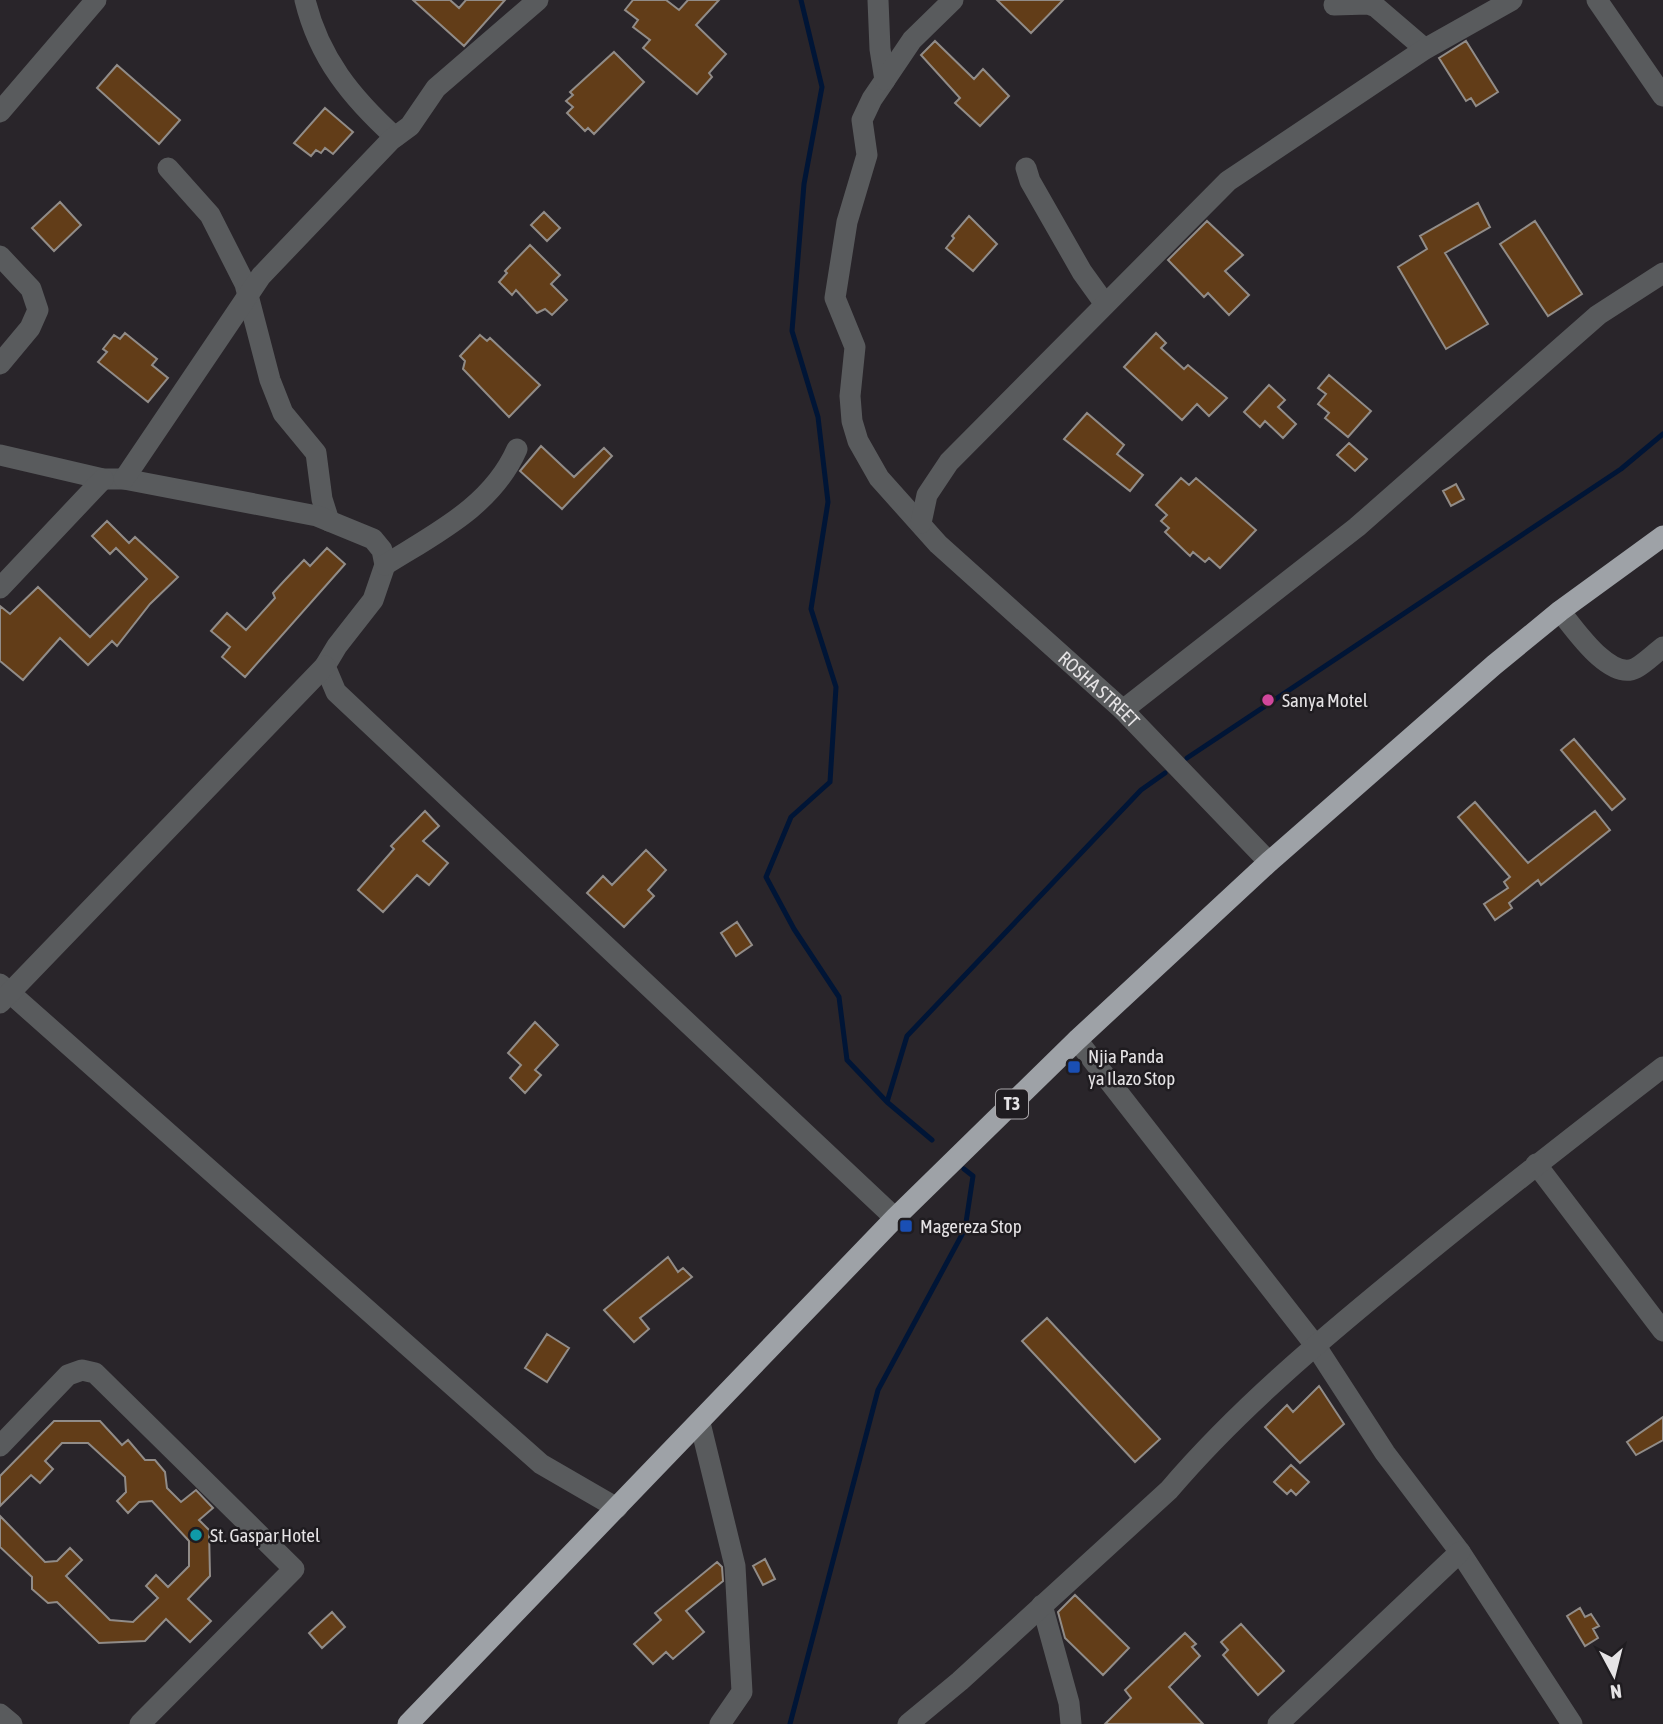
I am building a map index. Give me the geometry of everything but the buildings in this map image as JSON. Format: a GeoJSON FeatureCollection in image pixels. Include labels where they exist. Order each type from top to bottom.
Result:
{"type":"FeatureCollection","features":[{"type":"Feature","properties":{"kind":"highway","name":"T3"},"geometry":{"type":"LineString","coordinates":[[408,1724],[895,1218],[1077,1040],[1269,862],[1560,611],[1661,541]]}},
{"type":"Feature","properties":{"kind":"street"},"geometry":{"type":"LineString","coordinates":[[0,112],[96,0]]}},
{"type":"Feature","properties":{"kind":"street"},"geometry":{"type":"LineString","coordinates":[[305,0],[317,37],[344,86],[395,137]]}},
{"type":"Feature","properties":{"kind":"street"},"geometry":{"type":"LineString","coordinates":[[124,479],[261,275],[418,116],[436,88],[538,0]]}},
{"type":"Feature","properties":{"kind":"street"},"geometry":{"type":"LineString","coordinates":[[878,0],[880,48],[885,80]]}},
{"type":"Feature","properties":{"kind":"street","name":"ROSHA STREET"},"geometry":{"type":"LineString","coordinates":[[953,0],[912,40],[872,99],[862,120],[867,155],[847,222],[835,298],[855,347],[850,388],[854,430],[879,478],[938,544],[1123,710],[1269,862]]}},
{"type":"Feature","properties":{"kind":"street"},"geometry":{"type":"LineString","coordinates":[[920,523],[927,495],[949,462],[1244,168],[1425,49],[1512,0]]}},
{"type":"Feature","properties":{"kind":"street"},"geometry":{"type":"LineString","coordinates":[[1597,0],[1663,96]]}},
{"type":"Feature","properties":{"kind":"street"},"geometry":{"type":"LineString","coordinates":[[1334,5],[1368,4],[1376,7],[1425,49]]}},
{"type":"Feature","properties":{"kind":"street"},"geometry":{"type":"LineString","coordinates":[[168,168],[210,215],[249,294],[270,380],[283,413],[316,453],[322,499],[329,521]]}},
{"type":"Feature","properties":{"kind":"street"},"geometry":{"type":"LineString","coordinates":[[1026,168],[1030,181],[1077,265],[1105,304]]}},
{"type":"Feature","properties":{"kind":"street"},"geometry":{"type":"LineString","coordinates":[[0,256],[31,289],[38,310],[30,328],[0,363]]}},
{"type":"Feature","properties":{"kind":"street"},"geometry":{"type":"LineString","coordinates":[[1123,710],[1357,527],[1598,315],[1663,273]]}},
{"type":"Feature","properties":{"kind":"street"},"geometry":{"type":"LineString","coordinates":[[385,565],[455,521],[483,499],[507,471],[517,449]]}},
{"type":"Feature","properties":{"kind":"street"},"geometry":{"type":"LineString","coordinates":[[0,455],[103,479],[124,479],[317,516],[373,539],[382,550],[385,565],[373,600],[337,646],[326,666],[3,993],[541,1464],[617,1508]]}},
{"type":"Feature","properties":{"kind":"street"},"geometry":{"type":"LineString","coordinates":[[0,588],[103,479]]}},
{"type":"Feature","properties":{"kind":"street"},"geometry":{"type":"LineString","coordinates":[[1560,611],[1590,646],[1616,668],[1634,669],[1663,648]]}},
{"type":"Feature","properties":{"kind":"street"},"geometry":{"type":"LineString","coordinates":[[326,666],[336,692],[895,1218]]}},
{"type":"Feature","properties":{"kind":"street"},"geometry":{"type":"LineString","coordinates":[[1077,1040],[1315,1345],[1385,1454],[1460,1552],[1572,1724]]}},
{"type":"Feature","properties":{"kind":"street"},"geometry":{"type":"LineString","coordinates":[[908,1724],[1169,1490],[1198,1456],[1315,1345],[1536,1164],[1663,1068]]}},
{"type":"Feature","properties":{"kind":"street"},"geometry":{"type":"LineString","coordinates":[[1536,1164],[1663,1331]]}},
{"type":"Feature","properties":{"kind":"street"},"geometry":{"type":"LineString","coordinates":[[0,1447],[68,1375],[82,1370],[95,1373],[294,1569],[139,1724]]}},
{"type":"Feature","properties":{"kind":"street"},"geometry":{"type":"LineString","coordinates":[[700,1423],[735,1566],[742,1692],[720,1724]]}},
{"type":"Feature","properties":{"kind":"street"},"geometry":{"type":"LineString","coordinates":[[1278,1724],[1460,1552]]}},
{"type":"Feature","properties":{"kind":"street"},"geometry":{"type":"LineString","coordinates":[[1042,1605],[1069,1703],[1071,1724]]}},
{"type":"Feature","properties":{"kind":"street"},"geometry":{"type":"LineString","coordinates":[[0,1714],[12,1724]]}},
{"type":"Feature","properties":{"kind":"waterway"},"geometry":{"type":"LineString","coordinates":[[801,0],[822,87],[804,184],[792,331],[818,417],[828,502],[811,609],[836,687],[830,782],[791,817],[766,877],[794,929],[839,997],[847,1060],[887,1102]]}},
{"type":"Feature","properties":{"kind":"waterway"},"geometry":{"type":"LineString","coordinates":[[1187,758],[1621,469],[1663,434]]}},
{"type":"Feature","properties":{"kind":"waterway"},"geometry":{"type":"LineString","coordinates":[[932,1140],[887,1102],[907,1036],[1141,790],[1165,773]]}},
{"type":"Feature","properties":{"kind":"waterway"},"geometry":{"type":"LineString","coordinates":[[790,1724],[878,1390],[965,1229],[973,1176],[964,1169]]}},
{"type":"Feature","properties":{"kind":"place","name":"Sanya Motel"},"geometry":{"type":"Point","coordinates":[1268,700]}},
{"type":"Feature","properties":{"kind":"place","name":"Njia Panda ya Ilazo Stop"},"geometry":{"type":"Point","coordinates":[1074,1067]}},
{"type":"Feature","properties":{"kind":"place","name":"Magereza Stop"},"geometry":{"type":"Point","coordinates":[906,1226]}},
{"type":"Feature","properties":{"kind":"place","name":"St. Gaspar Hotel"},"geometry":{"type":"Point","coordinates":[196,1535]}}]}
